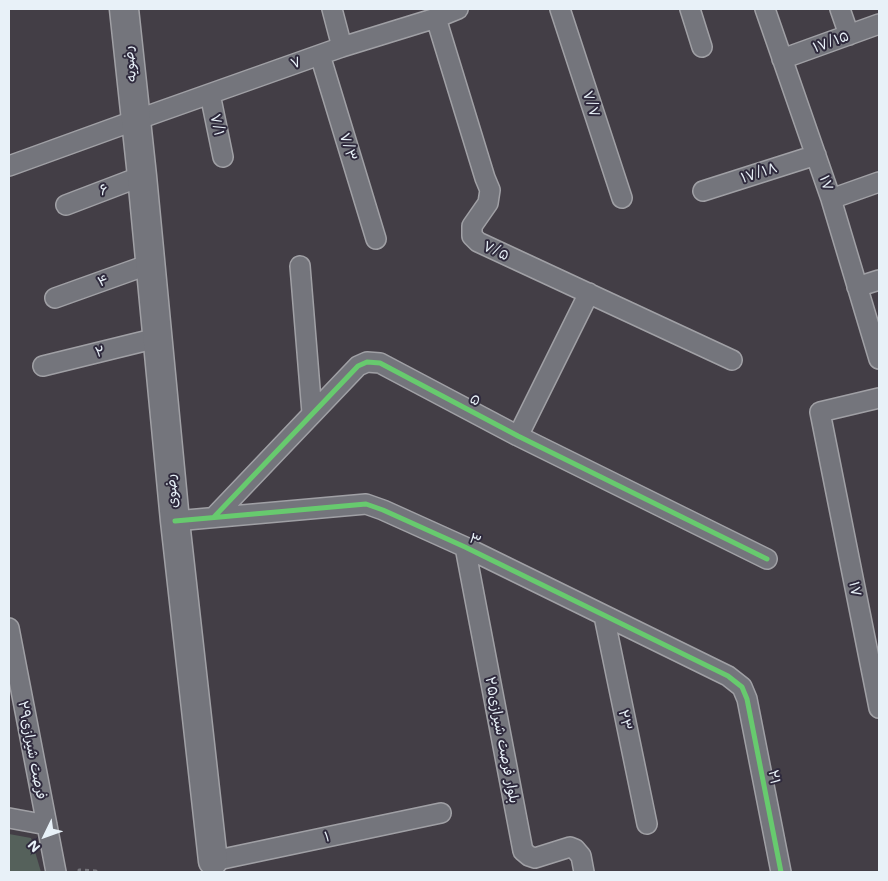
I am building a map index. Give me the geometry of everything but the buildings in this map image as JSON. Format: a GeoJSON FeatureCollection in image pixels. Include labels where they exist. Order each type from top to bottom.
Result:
{"type":"FeatureCollection","features":[{"type":"Feature","properties":{"kind":"main road","name":"رضویه"},"geometry":{"type":"LineString","coordinates":[[124,9],[136,120]]}},
{"type":"Feature","properties":{"kind":"main road","name":"رضوی"},"geometry":{"type":"LineString","coordinates":[[136,120],[207,868]]}},
{"type":"Feature","properties":{"kind":"street"},"geometry":{"type":"LineString","coordinates":[[332,9],[342,47]]}},
{"type":"Feature","properties":{"kind":"street","name":"۷"},"geometry":{"type":"LineString","coordinates":[[9,166],[342,47],[436,18],[458,9]]}},
{"type":"Feature","properties":{"kind":"street","name":"۷/۷"},"geometry":{"type":"LineString","coordinates":[[560,9],[622,198]]}},
{"type":"Feature","properties":{"kind":"street"},"geometry":{"type":"LineString","coordinates":[[690,9],[702,47]]}},
{"type":"Feature","properties":{"kind":"street","name":"۱۷"},"geometry":{"type":"LineString","coordinates":[[765,9],[831,199],[879,359]]}},
{"type":"Feature","properties":{"kind":"street"},"geometry":{"type":"LineString","coordinates":[[840,9],[849,35]]}},
{"type":"Feature","properties":{"kind":"street","name":"۷/۵"},"geometry":{"type":"LineString","coordinates":[[436,18],[490,190],[488,203],[472,226],[472,236],[478,242],[732,360]]}},
{"type":"Feature","properties":{"kind":"street","name":"۱۷/۱۵"},"geometry":{"type":"LineString","coordinates":[[782,59],[879,24]]}},
{"type":"Feature","properties":{"kind":"street","name":"۷/۳"},"geometry":{"type":"LineString","coordinates":[[320,55],[376,239]]}},
{"type":"Feature","properties":{"kind":"street","name":"۷/۱"},"geometry":{"type":"LineString","coordinates":[[210,94],[223,157]]}},
{"type":"Feature","properties":{"kind":"street","name":"۱۷/۱۸"},"geometry":{"type":"LineString","coordinates":[[702,191],[816,155]]}},
{"type":"Feature","properties":{"kind":"street","name":"۶"},"geometry":{"type":"LineString","coordinates":[[66,205],[142,176]]}},
{"type":"Feature","properties":{"kind":"street"},"geometry":{"type":"LineString","coordinates":[[831,199],[879,182]]}},
{"type":"Feature","properties":{"kind":"street","name":"۴"},"geometry":{"type":"LineString","coordinates":[[55,298],[150,264]]}},
{"type":"Feature","properties":{"kind":"street"},"geometry":{"type":"LineString","coordinates":[[300,266],[312,413]]}},
{"type":"Feature","properties":{"kind":"street"},"geometry":{"type":"LineString","coordinates":[[857,287],[879,280]]}},
{"type":"Feature","properties":{"kind":"street"},"geometry":{"type":"LineString","coordinates":[[518,436],[589,293]]}},
{"type":"Feature","properties":{"kind":"street","name":"۲"},"geometry":{"type":"LineString","coordinates":[[43,366],[158,338]]}},
{"type":"Feature","properties":{"kind":"street","name":"۵"},"geometry":{"type":"LineString","coordinates":[[214,516],[358,366],[367,362],[373,362],[380,363],[518,436],[767,559]]}},
{"type":"Feature","properties":{"kind":"street","name":"۱۷"},"geometry":{"type":"LineString","coordinates":[[879,398],[820,412],[879,708]]}},
{"type":"Feature","properties":{"kind":"street","name":"۳"},"geometry":{"type":"LineString","coordinates":[[175,521],[214,516],[366,504],[465,547],[728,676],[742,688]]}},
{"type":"Feature","properties":{"kind":"street","name":"بلوار فرصت شیرازی۲۵"},"geometry":{"type":"LineString","coordinates":[[465,547],[522,850],[535,858],[570,847],[575,849],[581,856],[584,872]]}},
{"type":"Feature","properties":{"kind":"street","name":"۲۳"},"geometry":{"type":"LineString","coordinates":[[604,616],[647,824]]}},
{"type":"Feature","properties":{"kind":"street","name":"فرصت شیرازی۲۹"},"geometry":{"type":"LineString","coordinates":[[9,628],[56,872]]}},
{"type":"Feature","properties":{"kind":"street","name":"۲۱"},"geometry":{"type":"LineString","coordinates":[[742,688],[746,699],[781,872]]}},
{"type":"Feature","properties":{"kind":"street","name":"۱"},"geometry":{"type":"LineString","coordinates":[[207,868],[441,814]]}},
{"type":"Feature","properties":{"kind":"street"},"geometry":{"type":"LineString","coordinates":[[9,818],[47,825]]}},
{"type":"Feature","properties":{"kind":"path"},"geometry":{"type":"LineString","coordinates":[[79,872],[79,870],[96,872]]}},
{"type":"Feature","properties":{"kind":"shaded area"},"geometry":{"type":"Polygon","coordinates":[[[9,834],[31,838],[41,872],[9,872],[9,834]]]}},
{"type":"Feature","properties":{"kind":"cycle path"},"geometry":{"type":"LineString","coordinates":[[214,517],[358,366],[367,362],[380,363],[518,436],[767,559]]}},
{"type":"Feature","properties":{"kind":"cycle path"},"geometry":{"type":"LineString","coordinates":[[175,521],[366,504],[465,547],[728,676],[742,687],[747,699],[781,872]]}}]}
